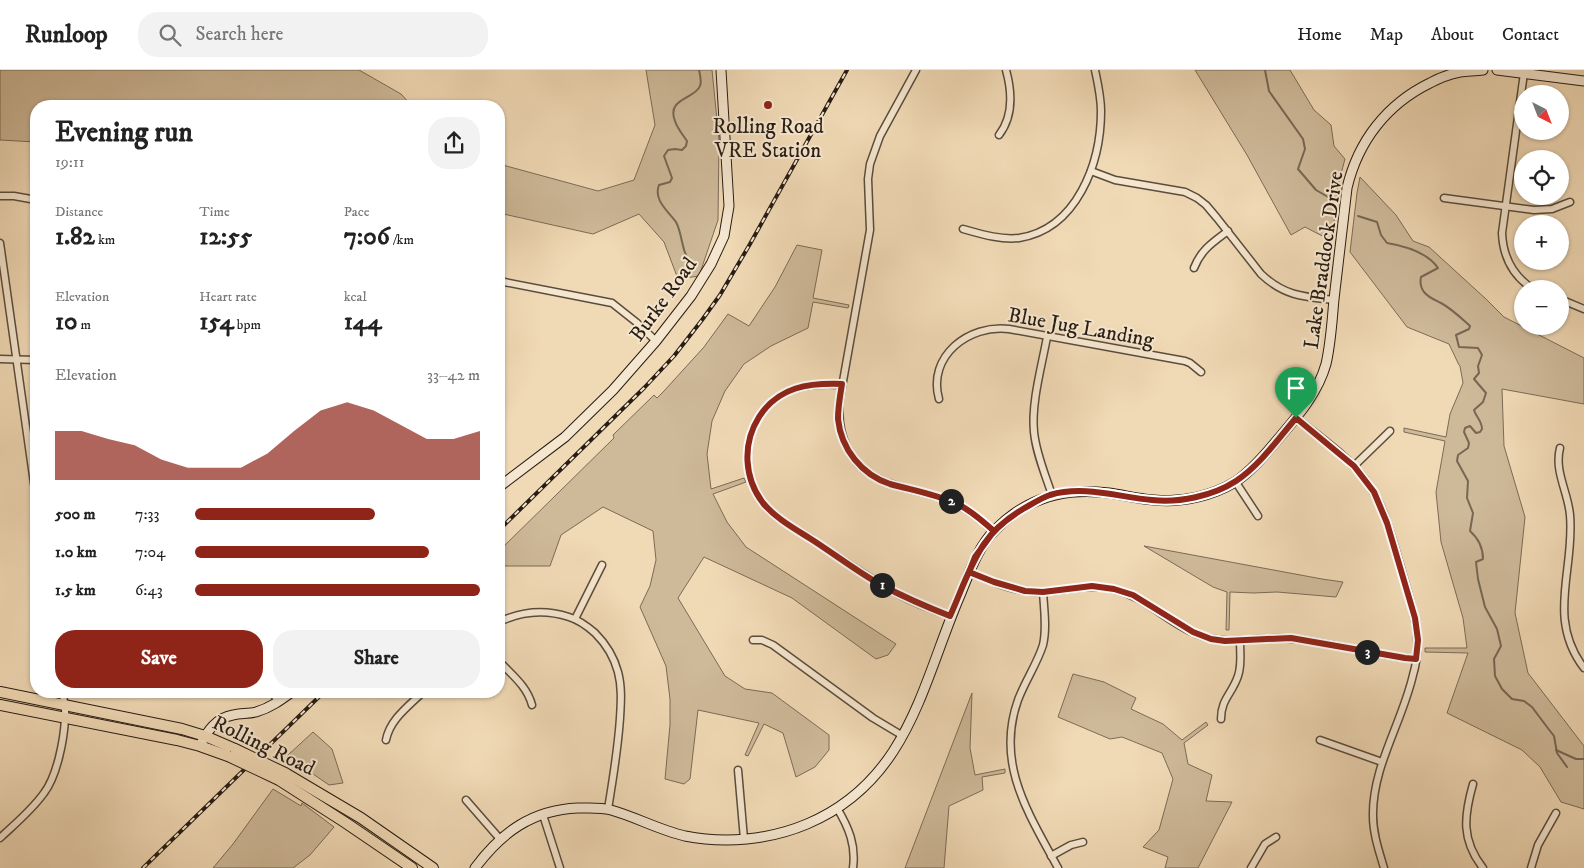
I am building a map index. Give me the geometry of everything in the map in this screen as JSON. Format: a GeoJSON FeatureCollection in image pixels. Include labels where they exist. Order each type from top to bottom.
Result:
{"type":"FeatureCollection","features":[{"type":"Feature","properties":{"kind":"main road","name":"Rolling Road"},"geometry":{"type":"LineString","coordinates":[[0,692],[30,698]]}},
{"type":"Feature","properties":{"kind":"main road","name":"Rolling Road"},"geometry":{"type":"LineString","coordinates":[[32,698],[182,729],[205,736],[231,753],[361,818],[433,868]]}},
{"type":"Feature","properties":{"kind":"main road","name":"Rolling Road"},"geometry":{"type":"LineString","coordinates":[[0,705],[144,733],[231,753]]}},
{"type":"Feature","properties":{"kind":"main road","name":"Rolling Road"},"geometry":{"type":"LineString","coordinates":[[282,777],[412,868]]}},
{"type":"Feature","properties":{"kind":"main road"},"geometry":{"type":"LineString","coordinates":[[364,834],[400,868]]}},
{"type":"Feature","properties":{"kind":"street","name":"Burke Road"},"geometry":{"type":"LineString","coordinates":[[505,483],[574,430],[613,390],[656,341],[702,280],[718,250],[727,220],[729,194],[721,70]]}},
{"type":"Feature","properties":{"kind":"street"},"geometry":{"type":"LineString","coordinates":[[916,70],[880,136],[870,164],[868,179],[870,230],[842,384],[838,411],[840,430],[848,450],[857,463],[866,471],[884,482],[957,504],[974,514],[994,531]]}},
{"type":"Feature","properties":{"kind":"street"},"geometry":{"type":"LineString","coordinates":[[998,135],[1004,128],[1008,116],[1010,90],[1006,70]]}},
{"type":"Feature","properties":{"kind":"street"},"geometry":{"type":"LineString","coordinates":[[963,229],[1006,238],[1028,236],[1040,232],[1066,212],[1091,171],[1098,141],[1101,119],[1100,97],[1095,70]]}},
{"type":"Feature","properties":{"kind":"street","name":"Lake Braddock Drive"},"geometry":{"type":"LineString","coordinates":[[475,868],[492,846],[516,827],[543,815],[573,808],[608,809],[662,829],[684,835],[717,840],[764,837],[790,830],[820,818],[837,808],[870,780],[888,760],[903,736],[916,710],[950,616],[975,557],[994,531],[1018,512],[1052,495],[1073,492],[1096,492],[1151,500],[1177,500],[1204,495],[1235,482],[1260,460],[1296,418],[1311,396],[1323,371],[1331,339],[1348,188],[1353,167],[1362,146],[1380,121],[1401,100],[1424,86],[1458,71],[1483,70]]}},
{"type":"Feature","properties":{"kind":"street"},"geometry":{"type":"LineString","coordinates":[[1497,70],[1584,82]]}},
{"type":"Feature","properties":{"kind":"street"},"geometry":{"type":"LineString","coordinates":[[1522,280],[1511,268],[1504,253],[1502,234],[1524,73]]}},
{"type":"Feature","properties":{"kind":"street"},"geometry":{"type":"LineString","coordinates":[[1091,171],[1115,180],[1185,192],[1206,205],[1261,274],[1277,287],[1299,296],[1334,300]]}},
{"type":"Feature","properties":{"kind":"street"},"geometry":{"type":"LineString","coordinates":[[0,196],[30,199]]}},
{"type":"Feature","properties":{"kind":"street"},"geometry":{"type":"LineString","coordinates":[[1444,198],[1544,210],[1559,207],[1570,202]]}},
{"type":"Feature","properties":{"kind":"street"},"geometry":{"type":"LineString","coordinates":[[1194,268],[1200,254],[1228,232]]}},
{"type":"Feature","properties":{"kind":"street"},"geometry":{"type":"LineString","coordinates":[[0,243],[30,455]]}},
{"type":"Feature","properties":{"kind":"street"},"geometry":{"type":"LineString","coordinates":[[505,283],[612,304],[636,322],[656,341]]}},
{"type":"Feature","properties":{"kind":"street"},"geometry":{"type":"LineString","coordinates":[[1569,303],[1584,309]]}},
{"type":"Feature","properties":{"kind":"street","name":"Blue Jug Landing"},"geometry":{"type":"LineString","coordinates":[[939,399],[936,390],[936,380],[939,369],[948,353],[961,340],[978,331],[992,328],[1009,329],[1185,361],[1201,372]]}},
{"type":"Feature","properties":{"kind":"street"},"geometry":{"type":"LineString","coordinates":[[1047,337],[1034,423],[1036,443],[1052,495]]}},
{"type":"Feature","properties":{"kind":"street"},"geometry":{"type":"LineString","coordinates":[[0,359],[30,360]]}},
{"type":"Feature","properties":{"kind":"street"},"geometry":{"type":"LineString","coordinates":[[842,384],[816,384],[798,387],[780,396],[765,410],[754,427],[748,447],[748,468],[754,488],[763,503],[775,515],[853,567],[900,595],[950,616]]}},
{"type":"Feature","properties":{"kind":"street"},"geometry":{"type":"LineString","coordinates":[[1296,418],[1354,466],[1374,492],[1387,523],[1415,618],[1418,640],[1410,688],[1382,762],[1375,791],[1372,816],[1375,837],[1384,868]]}},
{"type":"Feature","properties":{"kind":"street"},"geometry":{"type":"LineString","coordinates":[[1354,466],[1390,431]]}},
{"type":"Feature","properties":{"kind":"street"},"geometry":{"type":"LineString","coordinates":[[1560,448],[1558,466],[1571,522],[1563,610],[1564,621],[1571,648],[1584,668]]}},
{"type":"Feature","properties":{"kind":"street"},"geometry":{"type":"LineString","coordinates":[[1235,482],[1258,516]]}},
{"type":"Feature","properties":{"kind":"street"},"geometry":{"type":"LineString","coordinates":[[576,619],[602,565]]}},
{"type":"Feature","properties":{"kind":"street"},"geometry":{"type":"LineString","coordinates":[[969,572],[1018,590],[1043,592],[1092,586],[1114,589],[1140,599],[1199,636],[1225,641],[1291,638],[1416,659]]}},
{"type":"Feature","properties":{"kind":"street"},"geometry":{"type":"LineString","coordinates":[[1043,592],[1044,639],[1018,701],[1012,726],[1011,751],[1012,766],[1023,802],[1058,868]]}},
{"type":"Feature","properties":{"kind":"street"},"geometry":{"type":"LineString","coordinates":[[505,619],[515,615],[535,611],[559,614],[576,619],[591,630],[605,645],[615,663],[620,680],[621,698],[618,744],[608,809]]}},
{"type":"Feature","properties":{"kind":"street"},"geometry":{"type":"LineString","coordinates":[[753,640],[762,640],[772,644],[873,718],[903,736]]}},
{"type":"Feature","properties":{"kind":"street"},"geometry":{"type":"LineString","coordinates":[[1221,720],[1221,708],[1238,677],[1240,641]]}},
{"type":"Feature","properties":{"kind":"street"},"geometry":{"type":"LineString","coordinates":[[505,667],[524,687],[532,705]]}},
{"type":"Feature","properties":{"kind":"street"},"geometry":{"type":"LineString","coordinates":[[0,838],[38,800],[50,784],[56,768],[65,717],[63,698]]}},
{"type":"Feature","properties":{"kind":"street"},"geometry":{"type":"LineString","coordinates":[[276,698],[278,702]]}},
{"type":"Feature","properties":{"kind":"street"},"geometry":{"type":"LineString","coordinates":[[200,746],[213,726],[224,717],[257,712],[283,698]]}},
{"type":"Feature","properties":{"kind":"street"},"geometry":{"type":"LineString","coordinates":[[386,740],[394,720],[417,698]]}},
{"type":"Feature","properties":{"kind":"street"},"geometry":{"type":"LineString","coordinates":[[1320,740],[1382,762]]}},
{"type":"Feature","properties":{"kind":"street"},"geometry":{"type":"LineString","coordinates":[[738,770],[744,839]]}},
{"type":"Feature","properties":{"kind":"street"},"geometry":{"type":"LineString","coordinates":[[1473,784],[1467,807],[1466,830],[1473,854],[1483,868]]}},
{"type":"Feature","properties":{"kind":"street"},"geometry":{"type":"LineString","coordinates":[[466,800],[500,839]]}},
{"type":"Feature","properties":{"kind":"street"},"geometry":{"type":"LineString","coordinates":[[837,808],[847,824],[850,834],[854,852],[853,868]]}},
{"type":"Feature","properties":{"kind":"street"},"geometry":{"type":"LineString","coordinates":[[1532,868],[1538,845],[1556,813]]}},
{"type":"Feature","properties":{"kind":"street"},"geometry":{"type":"LineString","coordinates":[[543,815],[560,868]]}},
{"type":"Feature","properties":{"kind":"street"},"geometry":{"type":"LineString","coordinates":[[1251,868],[1265,844],[1276,837]]}},
{"type":"Feature","properties":{"kind":"street"},"geometry":{"type":"LineString","coordinates":[[1051,856],[1071,845],[1083,842]]}},
{"type":"Feature","properties":{"kind":"shaded area"},"geometry":{"type":"Polygon","coordinates":[[[0,70],[359,70],[401,94],[406,100],[30,100],[30,142],[0,140],[0,70]]]}},
{"type":"Feature","properties":{"kind":"shaded area"},"geometry":{"type":"Polygon","coordinates":[[[646,70],[712,70],[719,140],[718,220],[699,276],[678,279],[664,242],[639,214],[593,234],[505,214],[505,166],[598,191],[634,180],[655,125],[646,70]]]}},
{"type":"Feature","properties":{"kind":"shaded area"},"geometry":{"type":"Polygon","coordinates":[[[1195,70],[1290,70],[1314,110],[1331,125],[1334,146],[1345,159],[1338,185],[1332,241],[1305,227],[1291,235],[1247,155],[1195,70]]]}},
{"type":"Feature","properties":{"kind":"shaded area"},"geometry":{"type":"Polygon","coordinates":[[[1360,177],[1396,215],[1413,241],[1429,247],[1504,317],[1514,322],[1514,335],[1539,335],[1584,358],[1584,404],[1502,389],[1504,446],[1525,517],[1515,613],[1528,673],[1584,746],[1584,809],[1561,802],[1540,767],[1522,750],[1447,713],[1468,653],[1425,652],[1425,648],[1467,648],[1463,618],[1441,542],[1436,492],[1445,441],[1404,432],[1404,428],[1446,437],[1450,414],[1463,383],[1460,366],[1449,344],[1407,327],[1350,252],[1360,177]]]}},
{"type":"Feature","properties":{"kind":"shaded area"},"geometry":{"type":"Polygon","coordinates":[[[797,245],[822,250],[813,298],[849,305],[848,308],[813,302],[808,328],[771,346],[744,364],[725,391],[712,421],[707,454],[711,489],[744,478],[746,482],[713,494],[727,522],[746,547],[896,644],[888,655],[876,659],[792,598],[704,557],[678,598],[725,676],[745,689],[772,693],[829,735],[829,750],[815,767],[796,777],[783,733],[764,724],[748,756],[745,755],[759,723],[698,710],[690,779],[684,784],[665,779],[670,725],[670,699],[666,666],[640,607],[650,586],[656,560],[653,531],[603,507],[561,535],[550,566],[505,566],[505,545],[614,438],[613,435],[654,395],[657,398],[664,391],[704,347],[728,314],[749,326],[775,287],[797,245]]]}},
{"type":"Feature","properties":{"kind":"shaded area"},"geometry":{"type":"Polygon","coordinates":[[[1144,546],[1343,582],[1336,597],[1277,592],[1230,592],[1229,630],[1226,630],[1227,592],[1213,587],[1144,546]]]}},
{"type":"Feature","properties":{"kind":"shaded area"},"geometry":{"type":"Polygon","coordinates":[[[1073,674],[1104,682],[1136,698],[1131,709],[1163,724],[1182,740],[1206,722],[1208,725],[1184,743],[1188,764],[1212,775],[1206,801],[1232,802],[1198,868],[1165,868],[1168,857],[1143,847],[1159,830],[1173,779],[1162,753],[1122,737],[1110,739],[1058,717],[1073,674]]]}},
{"type":"Feature","properties":{"kind":"shaded area"},"geometry":{"type":"Polygon","coordinates":[[[972,693],[970,748],[975,775],[1005,769],[1005,773],[982,777],[983,790],[949,806],[944,868],[905,868],[972,693]]]}},
{"type":"Feature","properties":{"kind":"shaded area"},"geometry":{"type":"Polygon","coordinates":[[[313,732],[332,749],[343,783],[329,785],[287,756],[313,732]]]}},
{"type":"Feature","properties":{"kind":"shaded area"},"geometry":{"type":"Polygon","coordinates":[[[273,789],[301,806],[302,803],[334,827],[310,855],[293,868],[213,868],[233,844],[273,789]]]}},
{"type":"Feature","properties":{"kind":"waterway"},"geometry":{"type":"LineString","coordinates":[[690,263],[685,253],[676,222],[660,200],[658,190],[659,185],[670,182],[672,178],[664,156],[668,150],[682,150],[686,146],[687,141],[677,126],[673,113],[678,103],[693,94],[700,86],[699,70]]}},
{"type":"Feature","properties":{"kind":"waterway"},"geometry":{"type":"LineString","coordinates":[[1265,70],[1269,91],[1303,139],[1305,149],[1298,169],[1316,190],[1335,201]]}},
{"type":"Feature","properties":{"kind":"waterway"},"geometry":{"type":"LineString","coordinates":[[1358,216],[1377,222],[1381,235],[1387,243],[1415,251],[1433,262],[1438,268],[1421,277],[1423,290],[1430,297],[1453,311],[1470,326],[1469,329],[1456,335],[1459,347],[1478,348],[1482,355],[1478,366],[1479,373],[1474,379],[1486,393],[1483,402],[1474,410],[1482,429],[1476,433],[1470,426],[1465,428],[1464,432],[1469,443],[1468,448],[1458,455],[1457,461],[1468,481],[1467,498],[1473,513],[1470,531],[1478,540],[1482,551],[1483,559],[1476,562],[1478,579],[1485,607],[1497,629],[1501,646],[1494,659],[1495,676],[1502,689],[1512,699],[1524,701],[1532,707],[1554,736],[1557,753],[1567,767]]}},
{"type":"Feature","properties":{"kind":"waterway"},"geometry":{"type":"LineString","coordinates":[[1556,750],[1576,759],[1584,759]]}},
{"type":"Feature","properties":{"kind":"railway"},"geometry":{"type":"LineString","coordinates":[[505,524],[644,388],[674,356],[702,320],[720,295],[750,244],[847,70]]}},
{"type":"Feature","properties":{"kind":"railway"},"geometry":{"type":"LineString","coordinates":[[143,868],[318,698]]}},
{"type":"Feature","properties":{"kind":"place","name":"Rolling Road VRE Station"},"geometry":{"type":"Point","coordinates":[768,105]}},
{"type":"Feature","properties":{"kind":"route"},"geometry":{"type":"LineString","coordinates":[[1296,418],[1260,460],[1247,472],[1235,482],[1204,495],[1164,501],[1084,491],[1052,495],[1030,505],[1002,524],[984,543],[975,557],[950,616],[926,607],[880,584],[775,515],[763,503],[754,488],[750,478],[747,457],[750,436],[754,427],[759,417],[772,402],[788,391],[798,387],[816,384],[842,384],[838,420],[843,440],[857,463],[884,482],[957,504],[974,514],[994,531],[984,543],[975,557],[969,572],[1025,591],[1043,592],[1092,586],[1114,589],[1133,595],[1186,629],[1199,636],[1211,639],[1240,641],[1291,638],[1416,659],[1418,640],[1415,618],[1381,506],[1366,480],[1354,466],[1296,418]]}}]}
